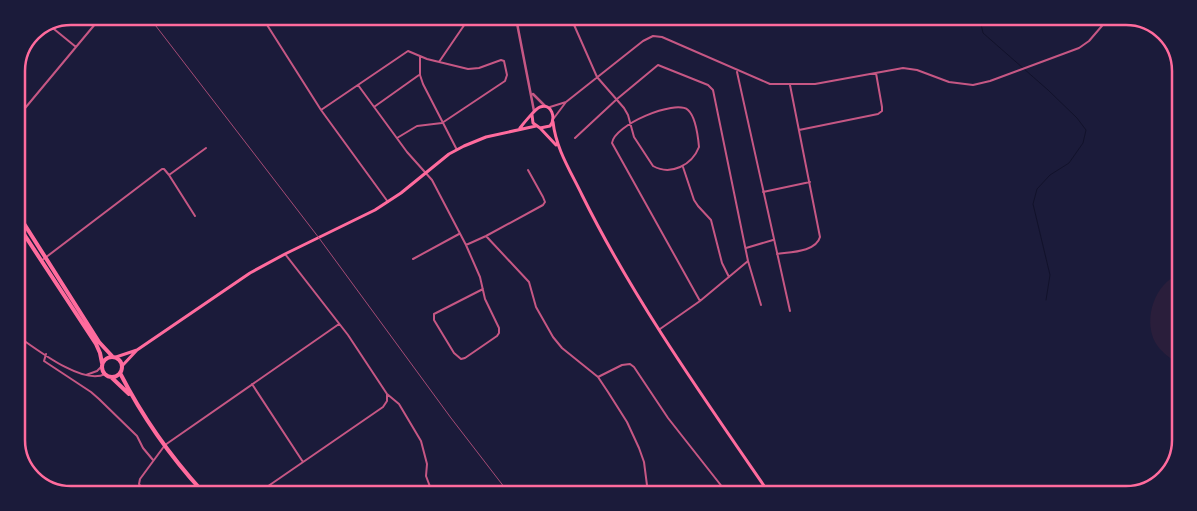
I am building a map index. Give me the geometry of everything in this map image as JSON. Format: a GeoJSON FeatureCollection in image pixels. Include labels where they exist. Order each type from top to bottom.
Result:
{"type":"FeatureCollection","features":[{"type":"Feature","properties":{"kind":"highway"},"geometry":{"type":"LineString","coordinates":[[25,225],[100,342],[119,359],[122,366],[120,373],[132,397],[164,445],[198,486]]}},
{"type":"Feature","properties":{"kind":"highway"},"geometry":{"type":"LineString","coordinates":[[25,236],[96,344],[106,374],[132,397]]}},
{"type":"Feature","properties":{"kind":"highway"},"geometry":{"type":"LineString","coordinates":[[102,365],[108,357],[114,356]]}},
{"type":"Feature","properties":{"kind":"highway"},"geometry":{"type":"LineString","coordinates":[[111,377],[120,373]]}},
{"type":"Feature","properties":{"kind":"main road"},"geometry":{"type":"LineString","coordinates":[[519,128],[537,108],[546,107],[553,114],[558,147],[593,218],[660,329],[764,486]]}},
{"type":"Feature","properties":{"kind":"main road"},"geometry":{"type":"LineString","coordinates":[[533,113],[532,119],[536,126]]}},
{"type":"Feature","properties":{"kind":"main road"},"geometry":{"type":"LineString","coordinates":[[540,128],[550,126],[553,120]]}},
{"type":"Feature","properties":{"kind":"main road"},"geometry":{"type":"LineString","coordinates":[[122,366],[137,350],[250,273],[285,254],[356,221],[388,202],[457,150],[486,136],[536,126],[558,147]]}},
{"type":"Feature","properties":{"kind":"main road"},"geometry":{"type":"LineString","coordinates":[[114,356],[137,350]]}},
{"type":"Feature","properties":{"kind":"street"},"geometry":{"type":"LineString","coordinates":[[25,108],[94,25]]}},
{"type":"Feature","properties":{"kind":"street"},"geometry":{"type":"LineString","coordinates":[[267,25],[321,110],[388,202]]}},
{"type":"Feature","properties":{"kind":"street"},"geometry":{"type":"LineString","coordinates":[[439,62],[464,25]]}},
{"type":"Feature","properties":{"kind":"street"},"geometry":{"type":"LineString","coordinates":[[517,25],[532,93],[533,113]]}},
{"type":"Feature","properties":{"kind":"street"},"geometry":{"type":"LineString","coordinates":[[574,25],[597,77],[617,99],[628,115],[630,122],[634,137],[652,166],[667,170],[683,167],[691,159],[698,147],[693,118],[682,107],[665,110],[630,122],[613,136],[612,140],[613,146],[700,301]]}},
{"type":"Feature","properties":{"kind":"street"},"geometry":{"type":"LineString","coordinates":[[553,120],[566,102],[643,41],[657,35],[770,84],[823,83],[907,68],[949,82],[966,85],[981,84],[1082,47],[1093,38],[1103,25]]}},
{"type":"Feature","properties":{"kind":"street"},"geometry":{"type":"LineString","coordinates":[[54,29],[76,47]]}},
{"type":"Feature","properties":{"kind":"street"},"geometry":{"type":"LineString","coordinates":[[321,110],[404,53],[411,51],[439,62],[474,69],[502,60],[507,76],[505,82],[442,122],[417,126],[397,138]]}},
{"type":"Feature","properties":{"kind":"street"},"geometry":{"type":"LineString","coordinates":[[420,56],[420,75],[423,84],[457,150]]}},
{"type":"Feature","properties":{"kind":"street"},"geometry":{"type":"LineString","coordinates":[[575,138],[617,99],[660,65],[712,88],[748,261],[761,305]]}},
{"type":"Feature","properties":{"kind":"street"},"geometry":{"type":"LineString","coordinates":[[737,71],[790,311]]}},
{"type":"Feature","properties":{"kind":"street"},"geometry":{"type":"LineString","coordinates":[[799,130],[878,114],[882,111],[882,107],[876,73]]}},
{"type":"Feature","properties":{"kind":"street"},"geometry":{"type":"LineString","coordinates":[[374,107],[420,75]]}},
{"type":"Feature","properties":{"kind":"street"},"geometry":{"type":"LineString","coordinates":[[358,85],[434,184],[466,245],[480,278],[483,289],[485,299],[499,332],[497,336],[465,358],[461,358],[454,353],[434,320],[434,314],[483,289]]}},
{"type":"Feature","properties":{"kind":"street"},"geometry":{"type":"LineString","coordinates":[[777,254],[809,248],[820,240],[790,85]]}},
{"type":"Feature","properties":{"kind":"street"},"geometry":{"type":"LineString","coordinates":[[532,93],[546,107],[566,102]]}},
{"type":"Feature","properties":{"kind":"street"},"geometry":{"type":"LineString","coordinates":[[169,175],[206,148]]}},
{"type":"Feature","properties":{"kind":"street"},"geometry":{"type":"LineString","coordinates":[[683,167],[694,200],[711,220],[722,263],[729,277]]}},
{"type":"Feature","properties":{"kind":"street"},"geometry":{"type":"LineString","coordinates":[[41,260],[160,170],[164,169],[169,175],[195,216]]}},
{"type":"Feature","properties":{"kind":"street"},"geometry":{"type":"LineString","coordinates":[[466,245],[540,207],[545,202],[528,170]]}},
{"type":"Feature","properties":{"kind":"street"},"geometry":{"type":"LineString","coordinates":[[763,192],[810,182]]}},
{"type":"Feature","properties":{"kind":"street"},"geometry":{"type":"LineString","coordinates":[[413,260],[459,234]]}},
{"type":"Feature","properties":{"kind":"street"},"geometry":{"type":"LineString","coordinates":[[486,236],[529,282],[536,307],[553,337],[562,348],[598,377],[627,422],[644,462],[647,486]]}},
{"type":"Feature","properties":{"kind":"street"},"geometry":{"type":"LineString","coordinates":[[746,248],[773,240]]}},
{"type":"Feature","properties":{"kind":"street"},"geometry":{"type":"LineString","coordinates":[[285,254],[339,324],[387,394],[397,401],[421,442],[427,464],[426,476],[430,486]]}},
{"type":"Feature","properties":{"kind":"street"},"geometry":{"type":"LineString","coordinates":[[660,329],[700,301],[748,261]]}},
{"type":"Feature","properties":{"kind":"street"},"geometry":{"type":"LineString","coordinates":[[140,486],[140,479],[164,445],[339,324]]}},
{"type":"Feature","properties":{"kind":"street"},"geometry":{"type":"LineString","coordinates":[[25,341],[70,369],[100,377],[106,374]]}},
{"type":"Feature","properties":{"kind":"street"},"geometry":{"type":"LineString","coordinates":[[46,354],[44,362],[96,395],[137,436],[153,460]]}},
{"type":"Feature","properties":{"kind":"street"},"geometry":{"type":"LineString","coordinates":[[598,377],[622,365],[630,364],[634,367],[668,418],[721,486]]}},
{"type":"Feature","properties":{"kind":"street"},"geometry":{"type":"LineString","coordinates":[[86,374],[97,371],[102,365]]}},
{"type":"Feature","properties":{"kind":"street"},"geometry":{"type":"LineString","coordinates":[[252,384],[303,462]]}},
{"type":"Feature","properties":{"kind":"street"},"geometry":{"type":"LineString","coordinates":[[269,486],[384,407],[388,402],[387,394]]}},
{"type":"Feature","properties":{"kind":"shaded area"},"geometry":{"type":"Polygon","coordinates":[[[1171,279],[1172,359],[1155,342],[1150,323],[1151,313],[1158,294],[1163,285],[1171,279]]]}},
{"type":"Feature","properties":{"kind":"waterway"},"geometry":{"type":"LineString","coordinates":[[981,25],[983,33],[1048,90],[1077,118],[1086,130],[1083,143],[1069,163],[1050,175],[1037,189],[1033,204],[1050,275],[1046,300]]}},
{"type":"Feature","properties":{"kind":"railway"},"geometry":{"type":"LineString","coordinates":[[155,25],[319,238],[503,486]]}}]}
